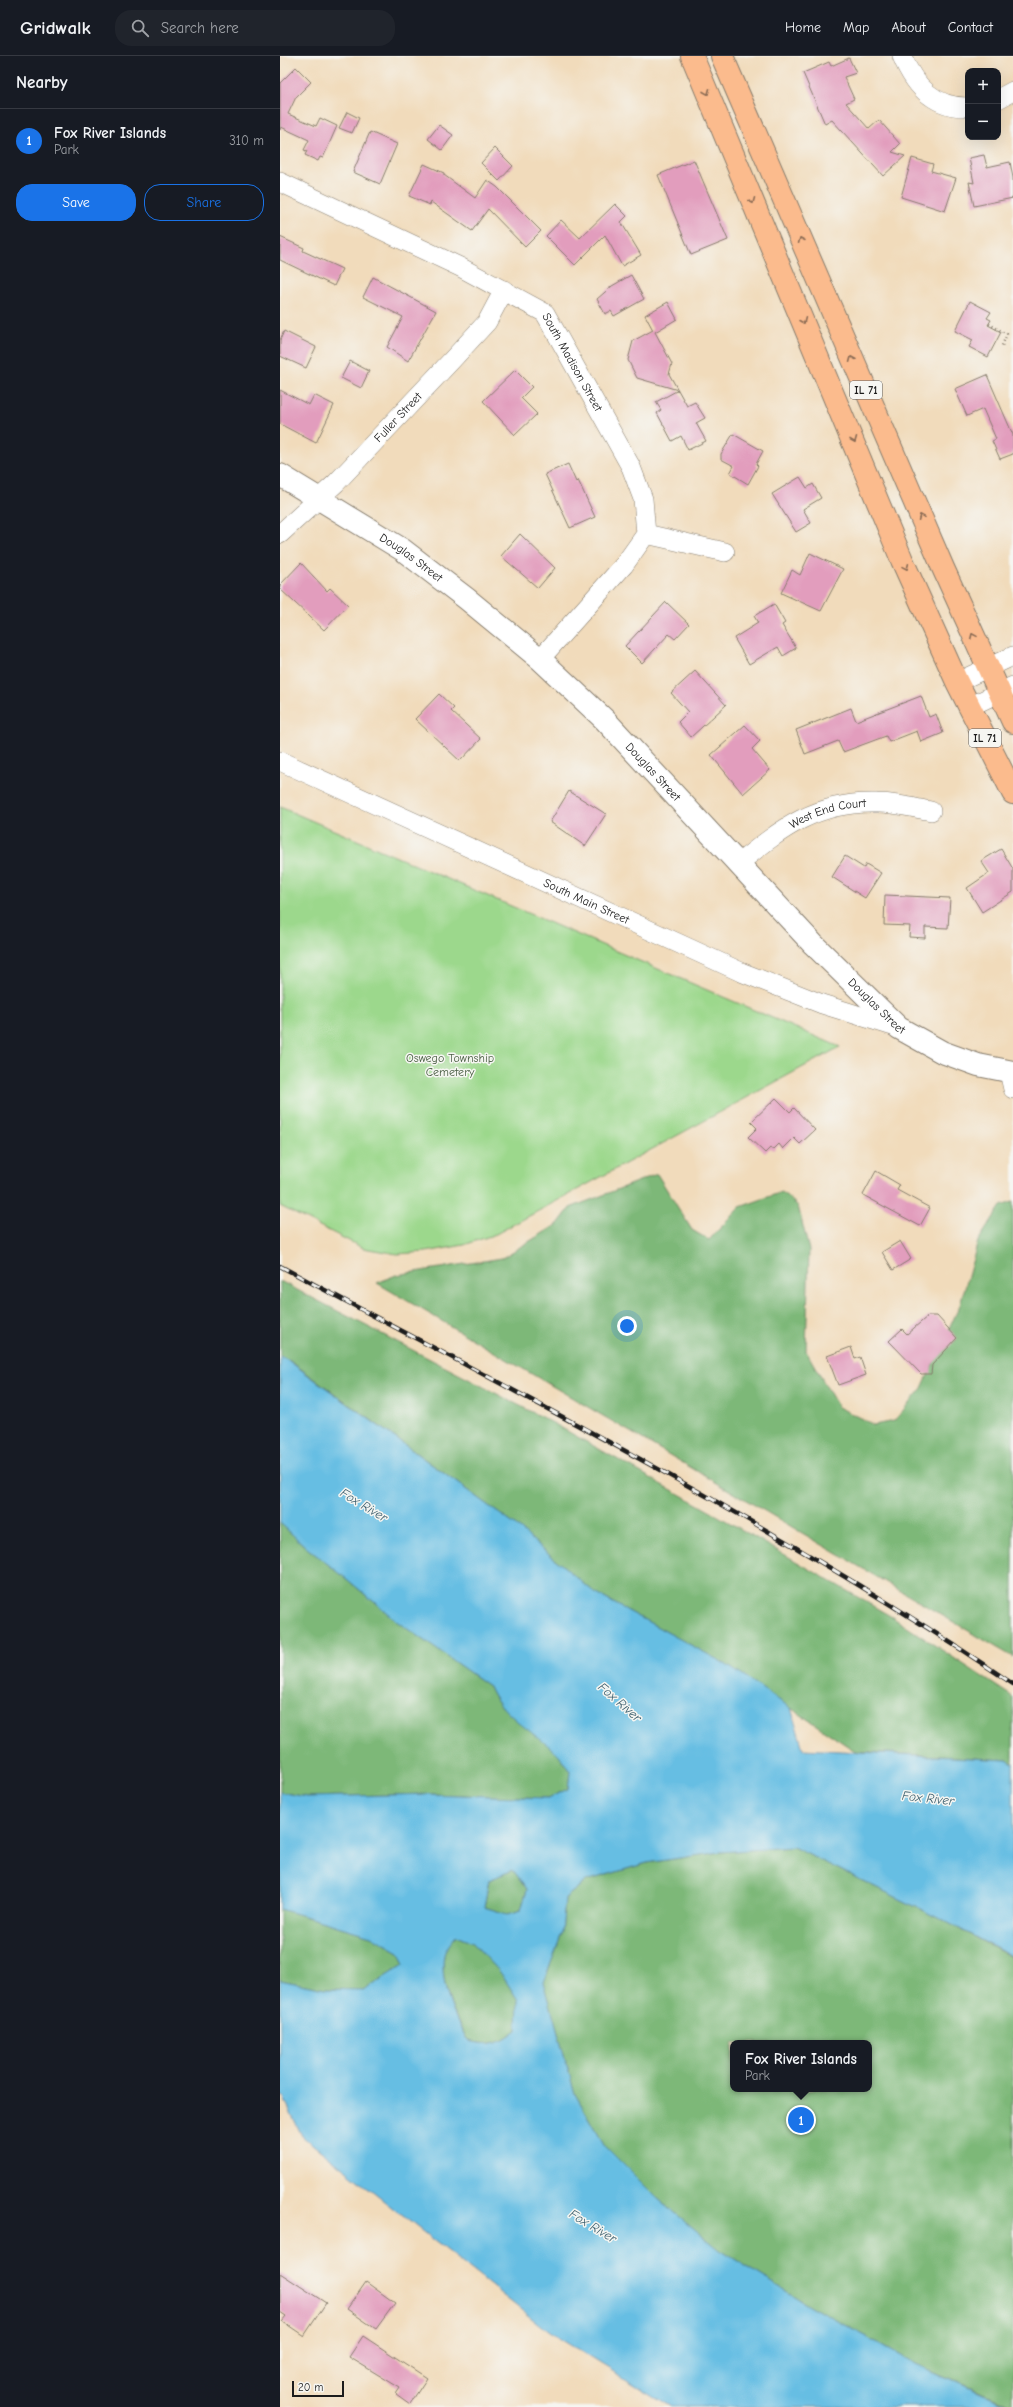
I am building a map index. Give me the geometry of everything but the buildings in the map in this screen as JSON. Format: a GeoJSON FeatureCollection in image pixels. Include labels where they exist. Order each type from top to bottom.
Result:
{"type":"FeatureCollection","features":[{"type":"Feature","properties":{"kind":"main road","name":"IL 71"},"geometry":{"type":"LineString","coordinates":[[692,56],[902,560],[957,682],[1013,793]]}},
{"type":"Feature","properties":{"kind":"main road","name":"IL 71"},"geometry":{"type":"LineString","coordinates":[[722,56],[987,668],[1006,690],[1013,722]]}},
{"type":"Feature","properties":{"kind":"street"},"geometry":{"type":"LineString","coordinates":[[902,56],[909,73],[930,98],[948,105],[965,107]]}},
{"type":"Feature","properties":{"kind":"street"},"geometry":{"type":"LineString","coordinates":[[1001,97],[1013,90]]}},
{"type":"Feature","properties":{"kind":"street","name":"South Madison Street"},"geometry":{"type":"LineString","coordinates":[[280,182],[460,267],[545,313],[631,467],[643,499],[646,534]]}},
{"type":"Feature","properties":{"kind":"street","name":"Fuller Street"},"geometry":{"type":"LineString","coordinates":[[280,534],[318,497],[336,483],[487,322],[504,290]]}},
{"type":"Feature","properties":{"kind":"street","name":"Douglas Street"},"geometry":{"type":"LineString","coordinates":[[280,475],[403,550],[467,598],[540,659],[605,720],[813,944],[899,1028],[942,1052],[1012,1078]]}},
{"type":"Feature","properties":{"kind":"street"},"geometry":{"type":"LineString","coordinates":[[540,659],[624,565],[646,534],[725,552]]}},
{"type":"Feature","properties":{"kind":"street"},"geometry":{"type":"LineString","coordinates":[[957,682],[1013,656]]}},
{"type":"Feature","properties":{"kind":"street"},"geometry":{"type":"LineString","coordinates":[[969,707],[1006,690]]}},
{"type":"Feature","properties":{"kind":"street","name":"South Main Street"},"geometry":{"type":"LineString","coordinates":[[280,761],[741,972],[822,1004],[899,1028]]}},
{"type":"Feature","properties":{"kind":"street","name":"West End Court"},"geometry":{"type":"LineString","coordinates":[[738,864],[785,827],[830,806],[877,802],[931,811]]}},
{"type":"Feature","properties":{"kind":"path"},"geometry":{"type":"LineString","coordinates":[[989,324],[1007,334],[1001,348]]}},
{"type":"Feature","properties":{"kind":"green space","name":"Oswego Township Cemetery"},"geometry":{"type":"Polygon","coordinates":[[[280,807],[840,1047],[496,1234],[464,1245],[426,1252],[397,1254],[363,1248],[280,1206],[280,807]]]}},
{"type":"Feature","properties":{"kind":"green space"},"geometry":{"type":"Polygon","coordinates":[[[657,1174],[692,1230],[709,1240],[740,1207],[782,1192],[798,1206],[809,1250],[806,1351],[838,1407],[874,1425],[894,1421],[922,1388],[960,1305],[978,1241],[1001,1206],[1013,1202],[1013,1657],[377,1283],[396,1275],[502,1258],[558,1224],[570,1208],[657,1174]]]}},
{"type":"Feature","properties":{"kind":"green space"},"geometry":{"type":"Polygon","coordinates":[[[280,1281],[551,1422],[713,1513],[892,1617],[1013,1697],[1013,1764],[1007,1760],[855,1751],[722,1662],[595,1593],[515,1525],[290,1361],[280,1357],[280,1281]]]}},
{"type":"Feature","properties":{"kind":"green space"},"geometry":{"type":"Polygon","coordinates":[[[280,1523],[307,1548],[399,1623],[489,1686],[494,1696],[509,1713],[545,1741],[560,1757],[570,1772],[568,1789],[549,1798],[429,1794],[307,1797],[280,1792],[280,1523]]]}},
{"type":"Feature","properties":{"kind":"green space"},"geometry":{"type":"Polygon","coordinates":[[[793,1847],[941,1919],[1011,1957],[1013,1961],[1013,2406],[915,2364],[810,2306],[720,2250],[657,2198],[605,2146],[575,2094],[544,1982],[562,1933],[565,1898],[586,1881],[647,1863],[720,1852],[793,1847]]]}},
{"type":"Feature","properties":{"kind":"green space"},"geometry":{"type":"Polygon","coordinates":[[[513,1870],[527,1889],[521,1910],[507,1914],[484,1907],[489,1880],[513,1870]]]}},
{"type":"Feature","properties":{"kind":"green space"},"geometry":{"type":"Polygon","coordinates":[[[280,1909],[371,1936],[399,1952],[404,1965],[363,1990],[325,1989],[280,1980],[280,1909]]]}},
{"type":"Feature","properties":{"kind":"green space"},"geometry":{"type":"Polygon","coordinates":[[[456,1936],[473,1943],[500,1971],[518,2000],[517,2030],[494,2043],[468,2041],[449,2000],[444,1978],[444,1955],[456,1936]]]}},
{"type":"Feature","properties":{"kind":"water","name":"Fox River"},"geometry":{"type":"Polygon","coordinates":[[[280,1357],[289,1361],[515,1525],[595,1593],[722,1662],[791,1708],[803,1749],[1007,1760],[1013,1764],[1013,1961],[1011,1956],[941,1919],[793,1847],[720,1852],[647,1863],[586,1881],[565,1898],[562,1933],[544,1982],[575,2094],[605,2146],[657,2198],[720,2250],[810,2306],[915,2364],[1013,2407],[671,2407],[549,2332],[302,2136],[283,2096],[280,2095],[280,1980],[325,1989],[363,1990],[404,1965],[399,1952],[371,1936],[280,1909],[280,1792],[307,1797],[429,1794],[548,1798],[568,1789],[570,1772],[554,1750],[516,1720],[500,1704],[489,1686],[399,1623],[307,1548],[280,1523],[280,1357]],[[513,1870],[489,1880],[484,1907],[507,1914],[521,1910],[527,1889],[513,1870]],[[456,1936],[444,1955],[443,1966],[446,1989],[453,2011],[468,2041],[494,2043],[500,2041],[517,2030],[518,2000],[500,1972],[473,1943],[456,1936]]]}},
{"type":"Feature","properties":{"kind":"railway"},"geometry":{"type":"LineString","coordinates":[[280,1266],[559,1415],[744,1517],[925,1626],[1013,1684]]}},
{"type":"Feature","properties":{"kind":"place","name":"Fox River Islands"},"geometry":{"type":"Point","coordinates":[801,2120]}}]}
